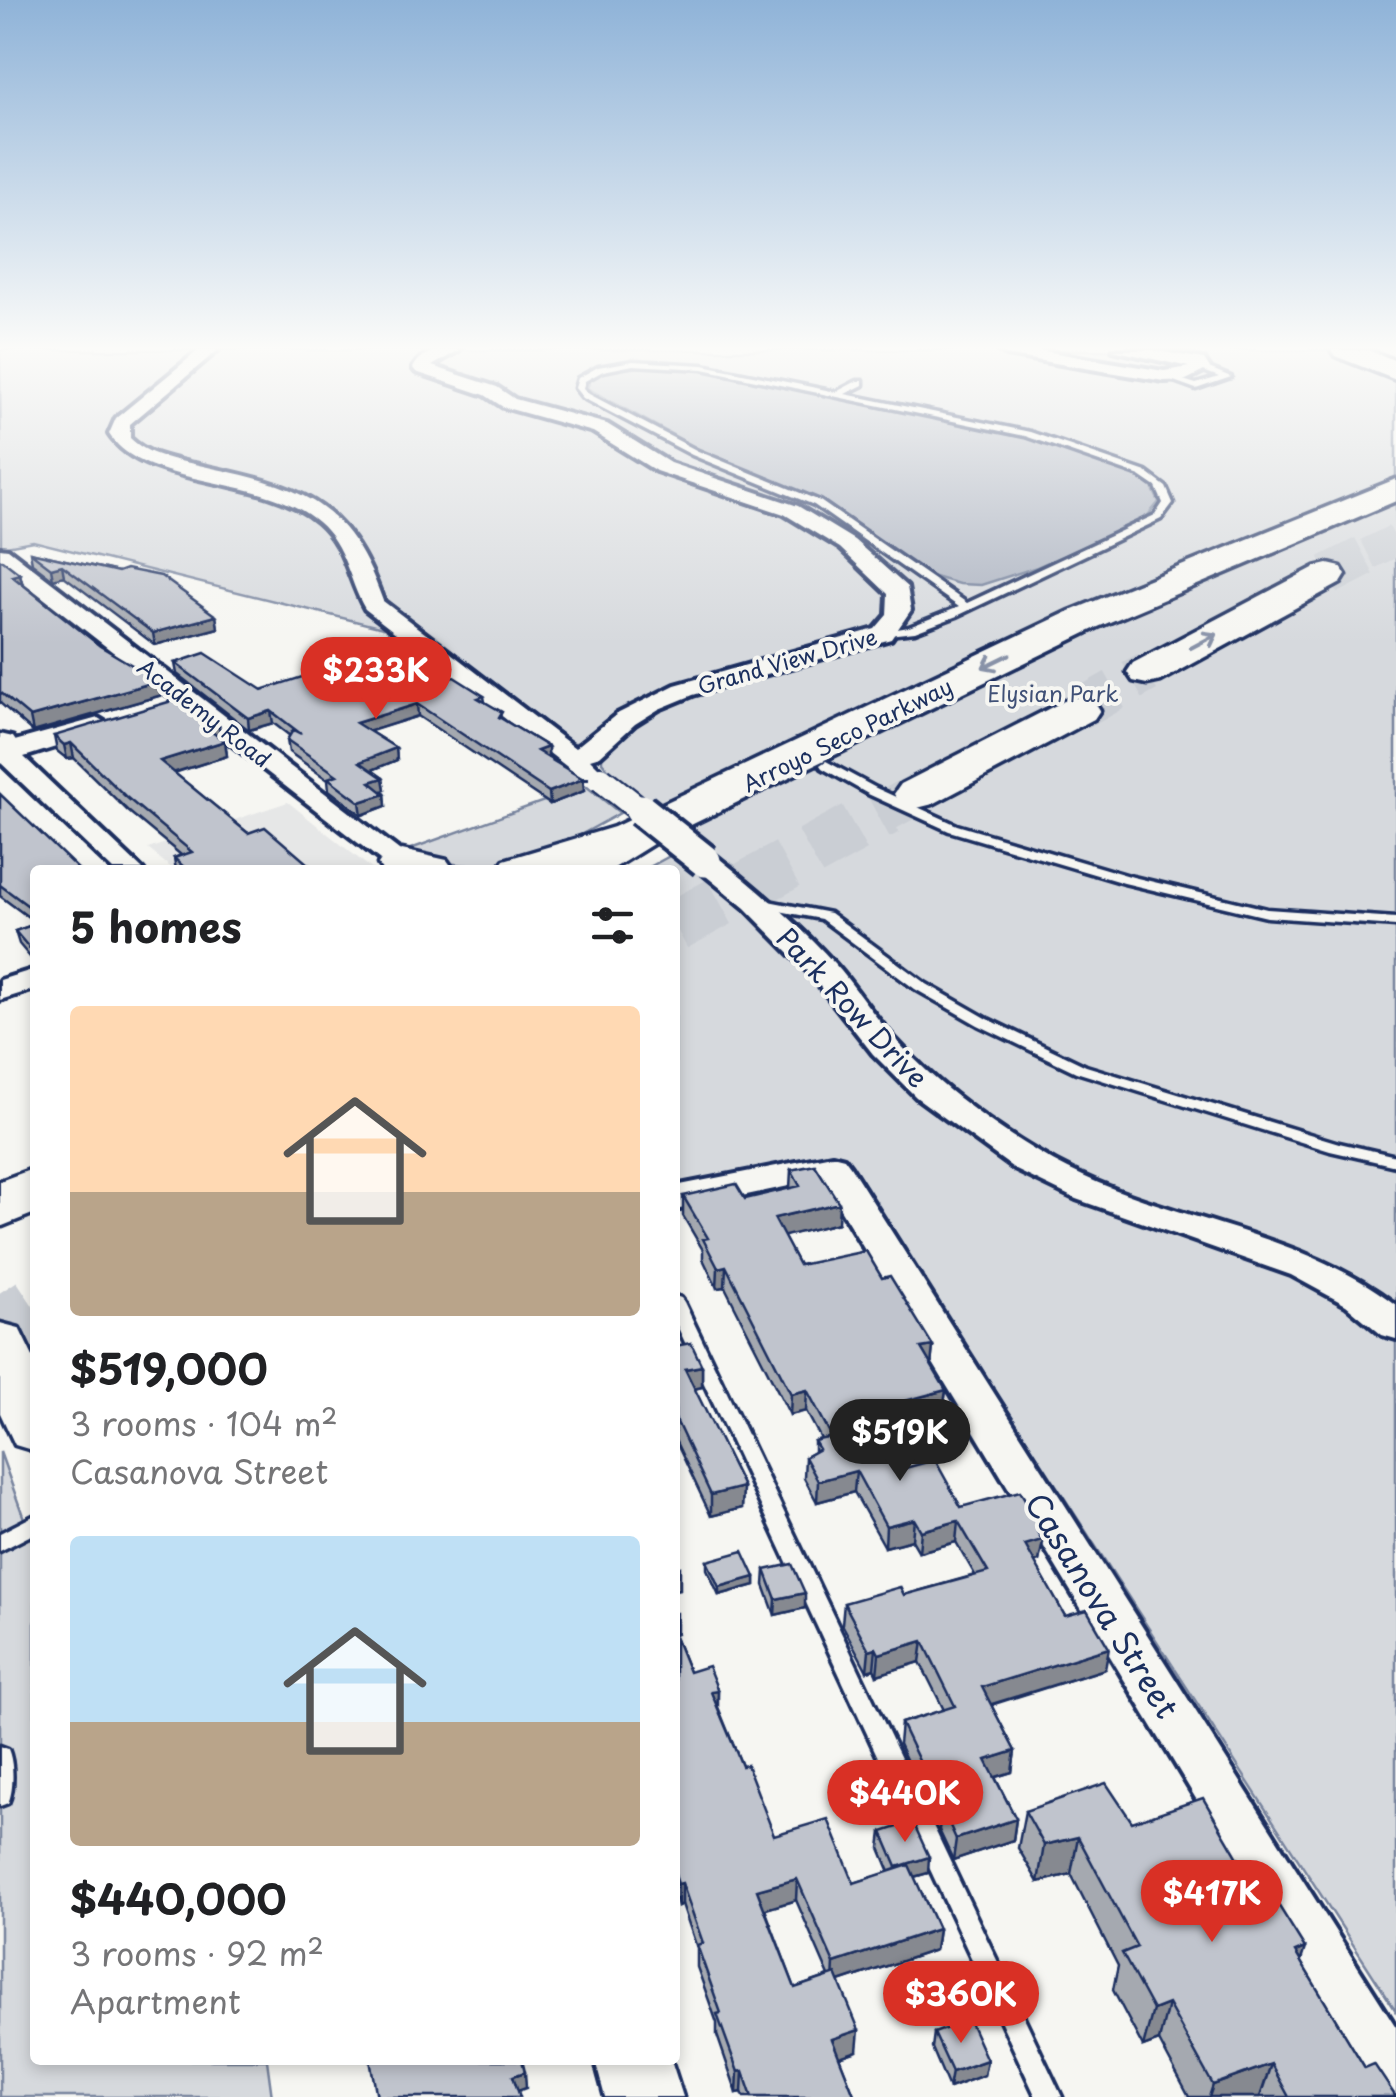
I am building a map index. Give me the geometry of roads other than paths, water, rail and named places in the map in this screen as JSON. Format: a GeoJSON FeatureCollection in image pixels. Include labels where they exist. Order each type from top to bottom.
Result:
{"type":"FeatureCollection","features":[{"type":"Feature","properties":{"kind":"highway"},"geometry":{"type":"LineString","coordinates":[[1084,618],[1299,514],[1396,472]]}},
{"type":"Feature","properties":{"kind":"highway","name":"Arroyo Seco Parkway"},"geometry":{"type":"LineString","coordinates":[[586,865],[640,832],[1084,618],[1396,489]]}},
{"type":"Feature","properties":{"kind":"highway"},"geometry":{"type":"LineString","coordinates":[[1147,672],[1328,575]]}},
{"type":"Feature","properties":{"kind":"highway"},"geometry":{"type":"LineString","coordinates":[[917,794],[1079,710]]}},
{"type":"Feature","properties":{"kind":"highway"},"geometry":{"type":"LineString","coordinates":[[536,865],[640,832]]}},
{"type":"Feature","properties":{"kind":"highway"},"geometry":{"type":"LineString","coordinates":[[0,1207],[30,1190]]}},
{"type":"Feature","properties":{"kind":"main road"},"geometry":{"type":"LineString","coordinates":[[0,1342],[30,1417]]}},
{"type":"Feature","properties":{"kind":"main road"},"geometry":{"type":"LineString","coordinates":[[634,2065],[644,2097]]}},
{"type":"Feature","properties":{"kind":"street","name":"Park Row Drive"},"geometry":{"type":"LineString","coordinates":[[128,448],[168,464],[281,492],[324,512],[339,526],[364,570],[374,604],[755,902],[822,968],[884,1047],[928,1090],[1028,1162],[1089,1190],[1304,1266],[1360,1296],[1396,1325]]}},
{"type":"Feature","properties":{"kind":"street","name":"Grand View Drive"},"geometry":{"type":"LineString","coordinates":[[571,757],[591,750],[650,704],[684,690],[883,634],[901,613],[899,592],[847,544],[791,510],[663,466],[633,448]]}},
{"type":"Feature","properties":{"kind":"street","name":"Academy Road"},"geometry":{"type":"LineString","coordinates":[[0,554],[410,865]]}},
{"type":"Feature","properties":{"kind":"street"},"geometry":{"type":"LineString","coordinates":[[152,710],[188,699]]}},
{"type":"Feature","properties":{"kind":"street"},"geometry":{"type":"LineString","coordinates":[[2,751],[116,721]]}},
{"type":"Feature","properties":{"kind":"street"},"geometry":{"type":"LineString","coordinates":[[2,751],[124,865]]}},
{"type":"Feature","properties":{"kind":"street"},"geometry":{"type":"LineString","coordinates":[[0,991],[30,980]]}},
{"type":"Feature","properties":{"kind":"street","name":"Casanova Street"},"geometry":{"type":"LineString","coordinates":[[680,1197],[832,1166],[1392,2061]]}},
{"type":"Feature","properties":{"kind":"lane"},"geometry":{"type":"LineString","coordinates":[[685,448],[817,503],[964,606]]}},
{"type":"Feature","properties":{"kind":"lane"},"geometry":{"type":"LineString","coordinates":[[883,634],[910,630],[964,606],[1158,517],[1168,504],[1164,490],[1142,474],[1069,448]]}},
{"type":"Feature","properties":{"kind":"lane"},"geometry":{"type":"LineString","coordinates":[[826,765],[952,828],[1129,880],[1267,912],[1396,922]]}},
{"type":"Feature","properties":{"kind":"lane"},"geometry":{"type":"LineString","coordinates":[[755,902],[825,916],[920,986],[983,1022],[1081,1069],[1336,1147],[1396,1161]]}},
{"type":"Feature","properties":{"kind":"lane"},"geometry":{"type":"LineString","coordinates":[[680,1313],[1049,2097]]}},
{"type":"Feature","properties":{"kind":"lane"},"geometry":{"type":"LineString","coordinates":[[0,1543],[30,1526]]}},
{"type":"Feature","properties":{"kind":"lane"},"geometry":{"type":"LineString","coordinates":[[0,1756],[0,1796]]}},
{"type":"Feature","properties":{"kind":"tunnel"},"geometry":{"type":"LineString","coordinates":[[1368,554],[1396,540]]}},
{"type":"Feature","properties":{"kind":"tunnel"},"geometry":{"type":"LineString","coordinates":[[1328,575],[1373,552]]}},
{"type":"Feature","properties":{"kind":"tunnel"},"geometry":{"type":"LineString","coordinates":[[1079,710],[1147,672]]}},
{"type":"Feature","properties":{"kind":"tunnel"},"geometry":{"type":"LineString","coordinates":[[882,813],[917,794]]}},
{"type":"Feature","properties":{"kind":"tunnel"},"geometry":{"type":"LineString","coordinates":[[680,923],[887,810]]}},
{"type":"Feature","properties":{"kind":"tunnel"},"geometry":{"type":"LineString","coordinates":[[0,1332],[30,1312]]}},
{"type":"Feature","properties":{"kind":"park label","name":"Elysian Park"},"geometry":{"type":"Point","coordinates":[1053,692]}}]}
